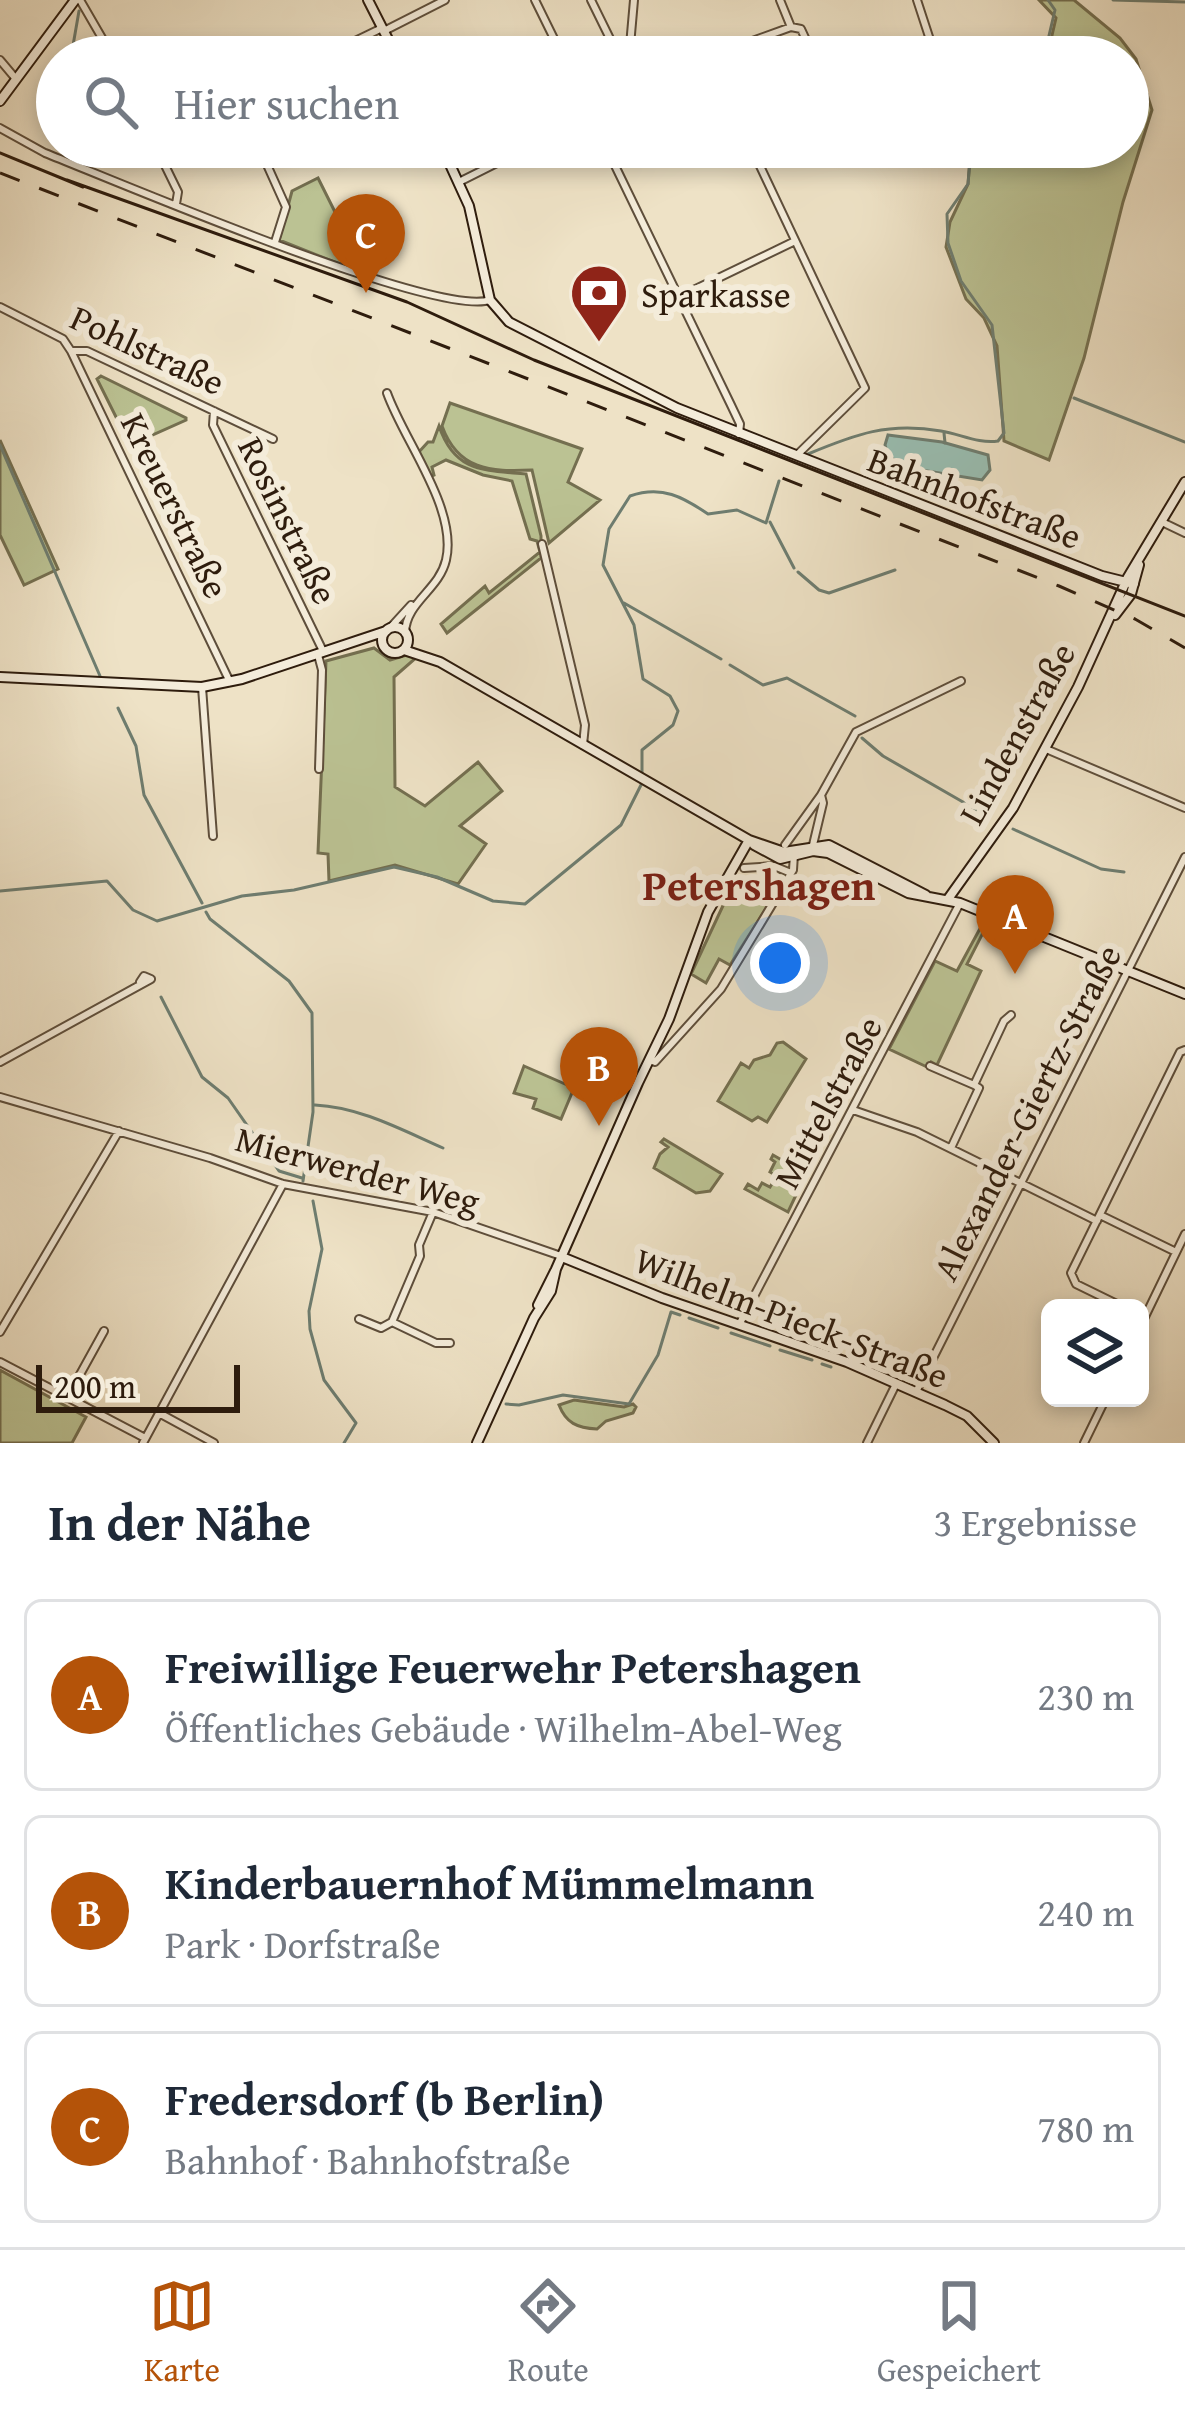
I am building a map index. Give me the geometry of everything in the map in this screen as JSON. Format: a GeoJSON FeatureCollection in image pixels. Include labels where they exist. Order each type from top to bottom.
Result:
{"type":"FeatureCollection","features":[{"type":"Feature","properties":{"kind":"main road"},"geometry":{"type":"LineString","coordinates":[[49,36],[77,0]]}},
{"type":"Feature","properties":{"kind":"main road"},"geometry":{"type":"LineString","coordinates":[[368,0],[386,36]]}},
{"type":"Feature","properties":{"kind":"main road"},"geometry":{"type":"LineString","coordinates":[[0,101],[36,53]]}},
{"type":"Feature","properties":{"kind":"main road"},"geometry":{"type":"LineString","coordinates":[[452,168],[469,206],[490,301]]}},
{"type":"Feature","properties":{"kind":"main road","name":"Bahnhofstraße"},"geometry":{"type":"LineString","coordinates":[[490,301],[508,322],[625,383],[739,434],[1130,583]]}},
{"type":"Feature","properties":{"kind":"main road","name":"Lindenstraße"},"geometry":{"type":"LineString","coordinates":[[948,899],[1013,808],[1102,632],[1128,599],[1142,558],[1185,482]]}},
{"type":"Feature","properties":{"kind":"main road"},"geometry":{"type":"LineString","coordinates":[[383,646],[388,630]]}},
{"type":"Feature","properties":{"kind":"main road"},"geometry":{"type":"LineString","coordinates":[[0,677],[202,688],[388,630],[406,635],[440,662],[776,858],[812,848],[828,853],[908,893],[960,903],[1185,994]]}},
{"type":"Feature","properties":{"kind":"main road"},"geometry":{"type":"LineString","coordinates":[[404,650],[406,635]]}},
{"type":"Feature","properties":{"kind":"main road"},"geometry":{"type":"LineString","coordinates":[[354,643],[376,642],[392,653],[404,650],[440,662]]}},
{"type":"Feature","properties":{"kind":"main road"},"geometry":{"type":"LineString","coordinates":[[477,1443],[668,1019],[708,912],[749,840]]}},
{"type":"Feature","properties":{"kind":"main road","name":"Wilhelm-Pieck-Straße"},"geometry":{"type":"LineString","coordinates":[[562,1257],[916,1392],[963,1414],[994,1443]]}},
{"type":"Feature","properties":{"kind":"street"},"geometry":{"type":"LineString","coordinates":[[77,0],[102,36]]}},
{"type":"Feature","properties":{"kind":"street"},"geometry":{"type":"LineString","coordinates":[[369,36],[445,0]]}},
{"type":"Feature","properties":{"kind":"street"},"geometry":{"type":"LineString","coordinates":[[535,0],[552,36]]}},
{"type":"Feature","properties":{"kind":"street"},"geometry":{"type":"LineString","coordinates":[[591,0],[609,36]]}},
{"type":"Feature","properties":{"kind":"street"},"geometry":{"type":"LineString","coordinates":[[631,36],[634,0]]}},
{"type":"Feature","properties":{"kind":"street"},"geometry":{"type":"LineString","coordinates":[[780,0],[791,27]]}},
{"type":"Feature","properties":{"kind":"street"},"geometry":{"type":"LineString","coordinates":[[917,0],[929,36]]}},
{"type":"Feature","properties":{"kind":"street"},"geometry":{"type":"LineString","coordinates":[[766,36],[791,27],[801,29],[804,36]]}},
{"type":"Feature","properties":{"kind":"street"},"geometry":{"type":"LineString","coordinates":[[0,60],[16,79]]}},
{"type":"Feature","properties":{"kind":"street"},"geometry":{"type":"LineString","coordinates":[[0,128],[36,148]]}},
{"type":"Feature","properties":{"kind":"street"},"geometry":{"type":"LineString","coordinates":[[84,168],[429,295],[477,304],[490,301]]}},
{"type":"Feature","properties":{"kind":"street"},"geometry":{"type":"LineString","coordinates":[[166,168],[178,192],[176,204]]}},
{"type":"Feature","properties":{"kind":"street"},"geometry":{"type":"LineString","coordinates":[[268,168],[286,207],[275,242]]}},
{"type":"Feature","properties":{"kind":"street"},"geometry":{"type":"LineString","coordinates":[[459,182],[487,168]]}},
{"type":"Feature","properties":{"kind":"street"},"geometry":{"type":"LineString","coordinates":[[616,168],[740,424],[739,434]]}},
{"type":"Feature","properties":{"kind":"street"},"geometry":{"type":"LineString","coordinates":[[760,168],[865,388],[796,458]]}},
{"type":"Feature","properties":{"kind":"street"},"geometry":{"type":"LineString","coordinates":[[679,297],[793,242]]}},
{"type":"Feature","properties":{"kind":"street","name":"Pohlstraße"},"geometry":{"type":"LineString","coordinates":[[0,308],[63,339],[71,351],[87,351],[273,439]]}},
{"type":"Feature","properties":{"kind":"street","name":"Kreuerstraße"},"geometry":{"type":"LineString","coordinates":[[71,351],[230,682]]}},
{"type":"Feature","properties":{"kind":"street"},"geometry":{"type":"LineString","coordinates":[[387,392],[448,531],[442,573],[407,619],[406,635]]}},
{"type":"Feature","properties":{"kind":"street","name":"Rosinstraße"},"geometry":{"type":"LineString","coordinates":[[214,411],[213,425],[321,654],[319,769]]}},
{"type":"Feature","properties":{"kind":"street"},"geometry":{"type":"LineString","coordinates":[[1162,522],[1185,533]]}},
{"type":"Feature","properties":{"kind":"street"},"geometry":{"type":"LineString","coordinates":[[542,544],[586,725],[582,746]]}},
{"type":"Feature","properties":{"kind":"street"},"geometry":{"type":"LineString","coordinates":[[388,630],[423,596]]}},
{"type":"Feature","properties":{"kind":"street"},"geometry":{"type":"LineString","coordinates":[[649,1060],[655,1062],[721,989],[791,873],[791,851],[856,732],[961,681]]}},
{"type":"Feature","properties":{"kind":"street"},"geometry":{"type":"LineString","coordinates":[[202,688],[213,836]]}},
{"type":"Feature","properties":{"kind":"street"},"geometry":{"type":"LineString","coordinates":[[1046,749],[1185,808]]}},
{"type":"Feature","properties":{"kind":"street"},"geometry":{"type":"LineString","coordinates":[[812,848],[821,795]]}},
{"type":"Feature","properties":{"kind":"street","name":"Alexander-Giertz-Straße"},"geometry":{"type":"LineString","coordinates":[[916,1392],[1185,857]]}},
{"type":"Feature","properties":{"kind":"street"},"geometry":{"type":"LineString","coordinates":[[744,868],[774,866],[791,873]]}},
{"type":"Feature","properties":{"kind":"street","name":"Mittelstraße"},"geometry":{"type":"LineString","coordinates":[[739,1324],[960,903]]}},
{"type":"Feature","properties":{"kind":"street"},"geometry":{"type":"LineString","coordinates":[[0,1062],[140,982]]}},
{"type":"Feature","properties":{"kind":"street"},"geometry":{"type":"LineString","coordinates":[[974,1085],[1011,1015]]}},
{"type":"Feature","properties":{"kind":"street"},"geometry":{"type":"LineString","coordinates":[[668,1019],[685,1030]]}},
{"type":"Feature","properties":{"kind":"street"},"geometry":{"type":"LineString","coordinates":[[1109,1299],[1071,1278],[1185,1050]]}},
{"type":"Feature","properties":{"kind":"street"},"geometry":{"type":"LineString","coordinates":[[930,1066],[979,1088],[951,1148]]}},
{"type":"Feature","properties":{"kind":"street","name":"Mierwerder Weg"},"geometry":{"type":"LineString","coordinates":[[0,1097],[283,1184],[433,1212],[562,1257]]}},
{"type":"Feature","properties":{"kind":"street"},"geometry":{"type":"LineString","coordinates":[[853,1110],[892,1121],[1176,1252]]}},
{"type":"Feature","properties":{"kind":"street"},"geometry":{"type":"LineString","coordinates":[[0,1332],[119,1131]]}},
{"type":"Feature","properties":{"kind":"street"},"geometry":{"type":"LineString","coordinates":[[0,1362],[144,1441],[283,1184]]}},
{"type":"Feature","properties":{"kind":"street"},"geometry":{"type":"LineString","coordinates":[[359,1319],[381,1328],[392,1322],[433,1212]]}},
{"type":"Feature","properties":{"kind":"street"},"geometry":{"type":"LineString","coordinates":[[1149,1304],[1185,1234]]}},
{"type":"Feature","properties":{"kind":"street"},"geometry":{"type":"LineString","coordinates":[[1172,1262],[1182,1268]]}},
{"type":"Feature","properties":{"kind":"street"},"geometry":{"type":"LineString","coordinates":[[392,1322],[436,1343],[450,1343]]}},
{"type":"Feature","properties":{"kind":"street"},"geometry":{"type":"LineString","coordinates":[[68,1398],[104,1330]]}},
{"type":"Feature","properties":{"kind":"street"},"geometry":{"type":"LineString","coordinates":[[867,1443],[896,1384]]}},
{"type":"Feature","properties":{"kind":"street"},"geometry":{"type":"LineString","coordinates":[[1084,1443],[1102,1407]]}},
{"type":"Feature","properties":{"kind":"street"},"geometry":{"type":"LineString","coordinates":[[159,1413],[214,1443]]}},
{"type":"Feature","properties":{"kind":"green space"},"geometry":{"type":"Polygon","coordinates":[[[1039,0],[1074,0],[1118,36],[1052,36],[1056,18],[1039,0]]]}},
{"type":"Feature","properties":{"kind":"green space"},"geometry":{"type":"Polygon","coordinates":[[[969,168],[1134,168],[1084,358],[1049,460],[1004,441],[997,346],[984,318],[966,299],[946,247],[950,222],[968,184],[969,168]]]}},
{"type":"Feature","properties":{"kind":"green space"},"geometry":{"type":"Polygon","coordinates":[[[318,178],[348,238],[342,265],[279,240],[292,191],[318,178]]]}},
{"type":"Feature","properties":{"kind":"green space"},"geometry":{"type":"Polygon","coordinates":[[[101,376],[186,420],[130,445],[97,379],[101,376]]]}},
{"type":"Feature","properties":{"kind":"green space"},"geometry":{"type":"Polygon","coordinates":[[[450,403],[582,449],[568,482],[600,500],[549,543],[532,470],[489,469],[466,460],[442,426],[450,403]]]}},
{"type":"Feature","properties":{"kind":"green space"},"geometry":{"type":"Polygon","coordinates":[[[439,426],[462,461],[526,474],[541,536],[541,558],[447,633],[441,624],[485,586],[489,593],[540,552],[537,541],[530,539],[512,481],[446,460],[432,467],[434,475],[429,477],[418,453],[433,442],[439,426]]]}},
{"type":"Feature","properties":{"kind":"green space"},"geometry":{"type":"Polygon","coordinates":[[[0,440],[58,569],[24,585],[0,535],[0,440]]]}},
{"type":"Feature","properties":{"kind":"green space"},"geometry":{"type":"Polygon","coordinates":[[[374,648],[390,660],[410,654],[417,657],[394,677],[395,787],[425,806],[478,762],[502,791],[460,826],[486,844],[458,884],[395,865],[329,881],[328,854],[318,853],[326,661],[374,648]]]}},
{"type":"Feature","properties":{"kind":"green space"},"geometry":{"type":"Polygon","coordinates":[[[781,871],[785,879],[730,965],[719,959],[706,983],[691,974],[735,880],[753,878],[754,884],[747,881],[742,890],[758,898],[763,882],[774,895],[781,871]]]}},
{"type":"Feature","properties":{"kind":"green space"},"geometry":{"type":"Polygon","coordinates":[[[983,923],[987,925],[967,964],[981,971],[937,1065],[931,1062],[927,1067],[889,1049],[935,961],[957,971],[983,923]]]}},
{"type":"Feature","properties":{"kind":"green space"},"geometry":{"type":"Polygon","coordinates":[[[783,1042],[806,1059],[767,1122],[758,1117],[752,1121],[718,1101],[741,1063],[749,1068],[783,1042]]]}},
{"type":"Feature","properties":{"kind":"green space"},"geometry":{"type":"Polygon","coordinates":[[[524,1066],[574,1088],[561,1119],[533,1108],[536,1099],[514,1093],[524,1066]]]}},
{"type":"Feature","properties":{"kind":"green space"},"geometry":{"type":"Polygon","coordinates":[[[664,1139],[722,1174],[710,1191],[696,1193],[654,1168],[668,1147],[661,1142],[664,1139]]]}},
{"type":"Feature","properties":{"kind":"green space"},"geometry":{"type":"Polygon","coordinates":[[[773,1155],[806,1174],[788,1212],[745,1189],[748,1184],[758,1190],[762,1183],[770,1187],[777,1176],[770,1172],[773,1155]]]}},
{"type":"Feature","properties":{"kind":"green space"},"geometry":{"type":"Polygon","coordinates":[[[0,1370],[86,1417],[72,1443],[0,1443],[0,1370]]]}},
{"type":"Feature","properties":{"kind":"green space"},"geometry":{"type":"Polygon","coordinates":[[[574,1400],[636,1407],[633,1413],[606,1421],[597,1429],[565,1416],[559,1405],[574,1400]]]}},
{"type":"Feature","properties":{"kind":"water"},"geometry":{"type":"Polygon","coordinates":[[[888,435],[942,442],[988,455],[990,470],[982,480],[909,468],[888,456],[888,435]]]}},
{"type":"Feature","properties":{"kind":"waterway"},"geometry":{"type":"LineString","coordinates":[[1048,0],[1055,10],[1049,36]]}},
{"type":"Feature","properties":{"kind":"waterway"},"geometry":{"type":"LineString","coordinates":[[1113,0],[1185,2]]}},
{"type":"Feature","properties":{"kind":"waterway"},"geometry":{"type":"LineString","coordinates":[[75,36],[79,11]]}},
{"type":"Feature","properties":{"kind":"waterway"},"geometry":{"type":"LineString","coordinates":[[808,454],[888,429],[941,431],[991,442],[1004,433],[992,325],[961,281],[948,243],[947,214],[968,184],[969,168]]}},
{"type":"Feature","properties":{"kind":"waterway"},"geometry":{"type":"LineString","coordinates":[[1074,398],[1185,442]]}},
{"type":"Feature","properties":{"kind":"waterway"},"geometry":{"type":"LineString","coordinates":[[944,433],[945,443]]}},
{"type":"Feature","properties":{"kind":"waterway"},"geometry":{"type":"LineString","coordinates":[[0,445],[100,676]]}},
{"type":"Feature","properties":{"kind":"waterway"},"geometry":{"type":"LineString","coordinates":[[642,774],[642,750],[673,725],[678,711],[670,696],[643,679],[634,625],[603,565],[609,529],[630,496],[652,492],[681,498],[708,514],[737,510],[766,523],[779,481]]}},
{"type":"Feature","properties":{"kind":"waterway"},"geometry":{"type":"LineString","coordinates":[[770,522],[794,568]]}},
{"type":"Feature","properties":{"kind":"waterway"},"geometry":{"type":"LineString","coordinates":[[798,572],[829,593],[895,570]]}},
{"type":"Feature","properties":{"kind":"waterway"},"geometry":{"type":"LineString","coordinates":[[624,603],[721,659]]}},
{"type":"Feature","properties":{"kind":"waterway"},"geometry":{"type":"LineString","coordinates":[[730,665],[763,685],[787,678],[855,716]]}},
{"type":"Feature","properties":{"kind":"waterway"},"geometry":{"type":"LineString","coordinates":[[118,708],[136,746],[144,795],[202,903]]}},
{"type":"Feature","properties":{"kind":"waterway"},"geometry":{"type":"LineString","coordinates":[[862,738],[883,756],[989,817]]}},
{"type":"Feature","properties":{"kind":"waterway"},"geometry":{"type":"LineString","coordinates":[[0,891],[107,881],[133,910],[157,921],[242,896],[294,890],[394,867],[437,877],[493,901],[525,904],[621,825],[642,783]]}},
{"type":"Feature","properties":{"kind":"waterway"},"geometry":{"type":"LineString","coordinates":[[1013,829],[1101,869],[1124,872]]}},
{"type":"Feature","properties":{"kind":"waterway"},"geometry":{"type":"LineString","coordinates":[[206,912],[289,981],[312,1013],[313,1112],[303,1181]]}},
{"type":"Feature","properties":{"kind":"waterway"},"geometry":{"type":"LineString","coordinates":[[161,997],[202,1077],[228,1098],[279,1171],[302,1178]]}},
{"type":"Feature","properties":{"kind":"waterway"},"geometry":{"type":"LineString","coordinates":[[315,1105],[364,1115],[443,1148]]}},
{"type":"Feature","properties":{"kind":"waterway"},"geometry":{"type":"LineString","coordinates":[[313,1201],[322,1249],[309,1311],[310,1329],[324,1380],[356,1423],[344,1443]]}},
{"type":"Feature","properties":{"kind":"waterway"},"geometry":{"type":"LineString","coordinates":[[506,1404],[563,1395],[629,1404],[658,1355],[671,1312],[680,1315]]}},
{"type":"Feature","properties":{"kind":"waterway"},"geometry":{"type":"LineString","coordinates":[[689,1318],[718,1328]]}},
{"type":"Feature","properties":{"kind":"waterway"},"geometry":{"type":"LineString","coordinates":[[731,1333],[770,1346]]}},
{"type":"Feature","properties":{"kind":"waterway"},"geometry":{"type":"LineString","coordinates":[[780,1350],[812,1360]]}},
{"type":"Feature","properties":{"kind":"waterway"},"geometry":{"type":"LineString","coordinates":[[822,1364],[831,1367]]}},
{"type":"Feature","properties":{"kind":"tram line"},"geometry":{"type":"LineString","coordinates":[[0,153],[36,168]]}},
{"type":"Feature","properties":{"kind":"tram line"},"geometry":{"type":"LineString","coordinates":[[37,168],[83,187]]}},
{"type":"Feature","properties":{"kind":"tram line"},"geometry":{"type":"LineString","coordinates":[[67,180],[407,302],[534,360],[1185,616]]}},
{"type":"Feature","properties":{"kind":"railway"},"geometry":{"type":"LineString","coordinates":[[0,173],[1059,586],[1135,619],[1185,648]]}},
{"type":"Feature","properties":{"kind":"place","name":"Fredersdorf (b Berlin)"},"geometry":{"type":"Point","coordinates":[366,293]}},
{"type":"Feature","properties":{"kind":"place","name":"Sparkasse"},"geometry":{"type":"Point","coordinates":[599,344]}},
{"type":"Feature","properties":{"kind":"place","name":"Freiwillige Feuerwehr Petershagen"},"geometry":{"type":"Point","coordinates":[1015,974]}},
{"type":"Feature","properties":{"kind":"place","name":"Kinderbauernhof Mümmelmann"},"geometry":{"type":"Point","coordinates":[599,1126]}},
{"type":"Feature","properties":{"kind":"district","name":"Petershagen"},"geometry":{"type":"Point","coordinates":[759,884]}}]}
